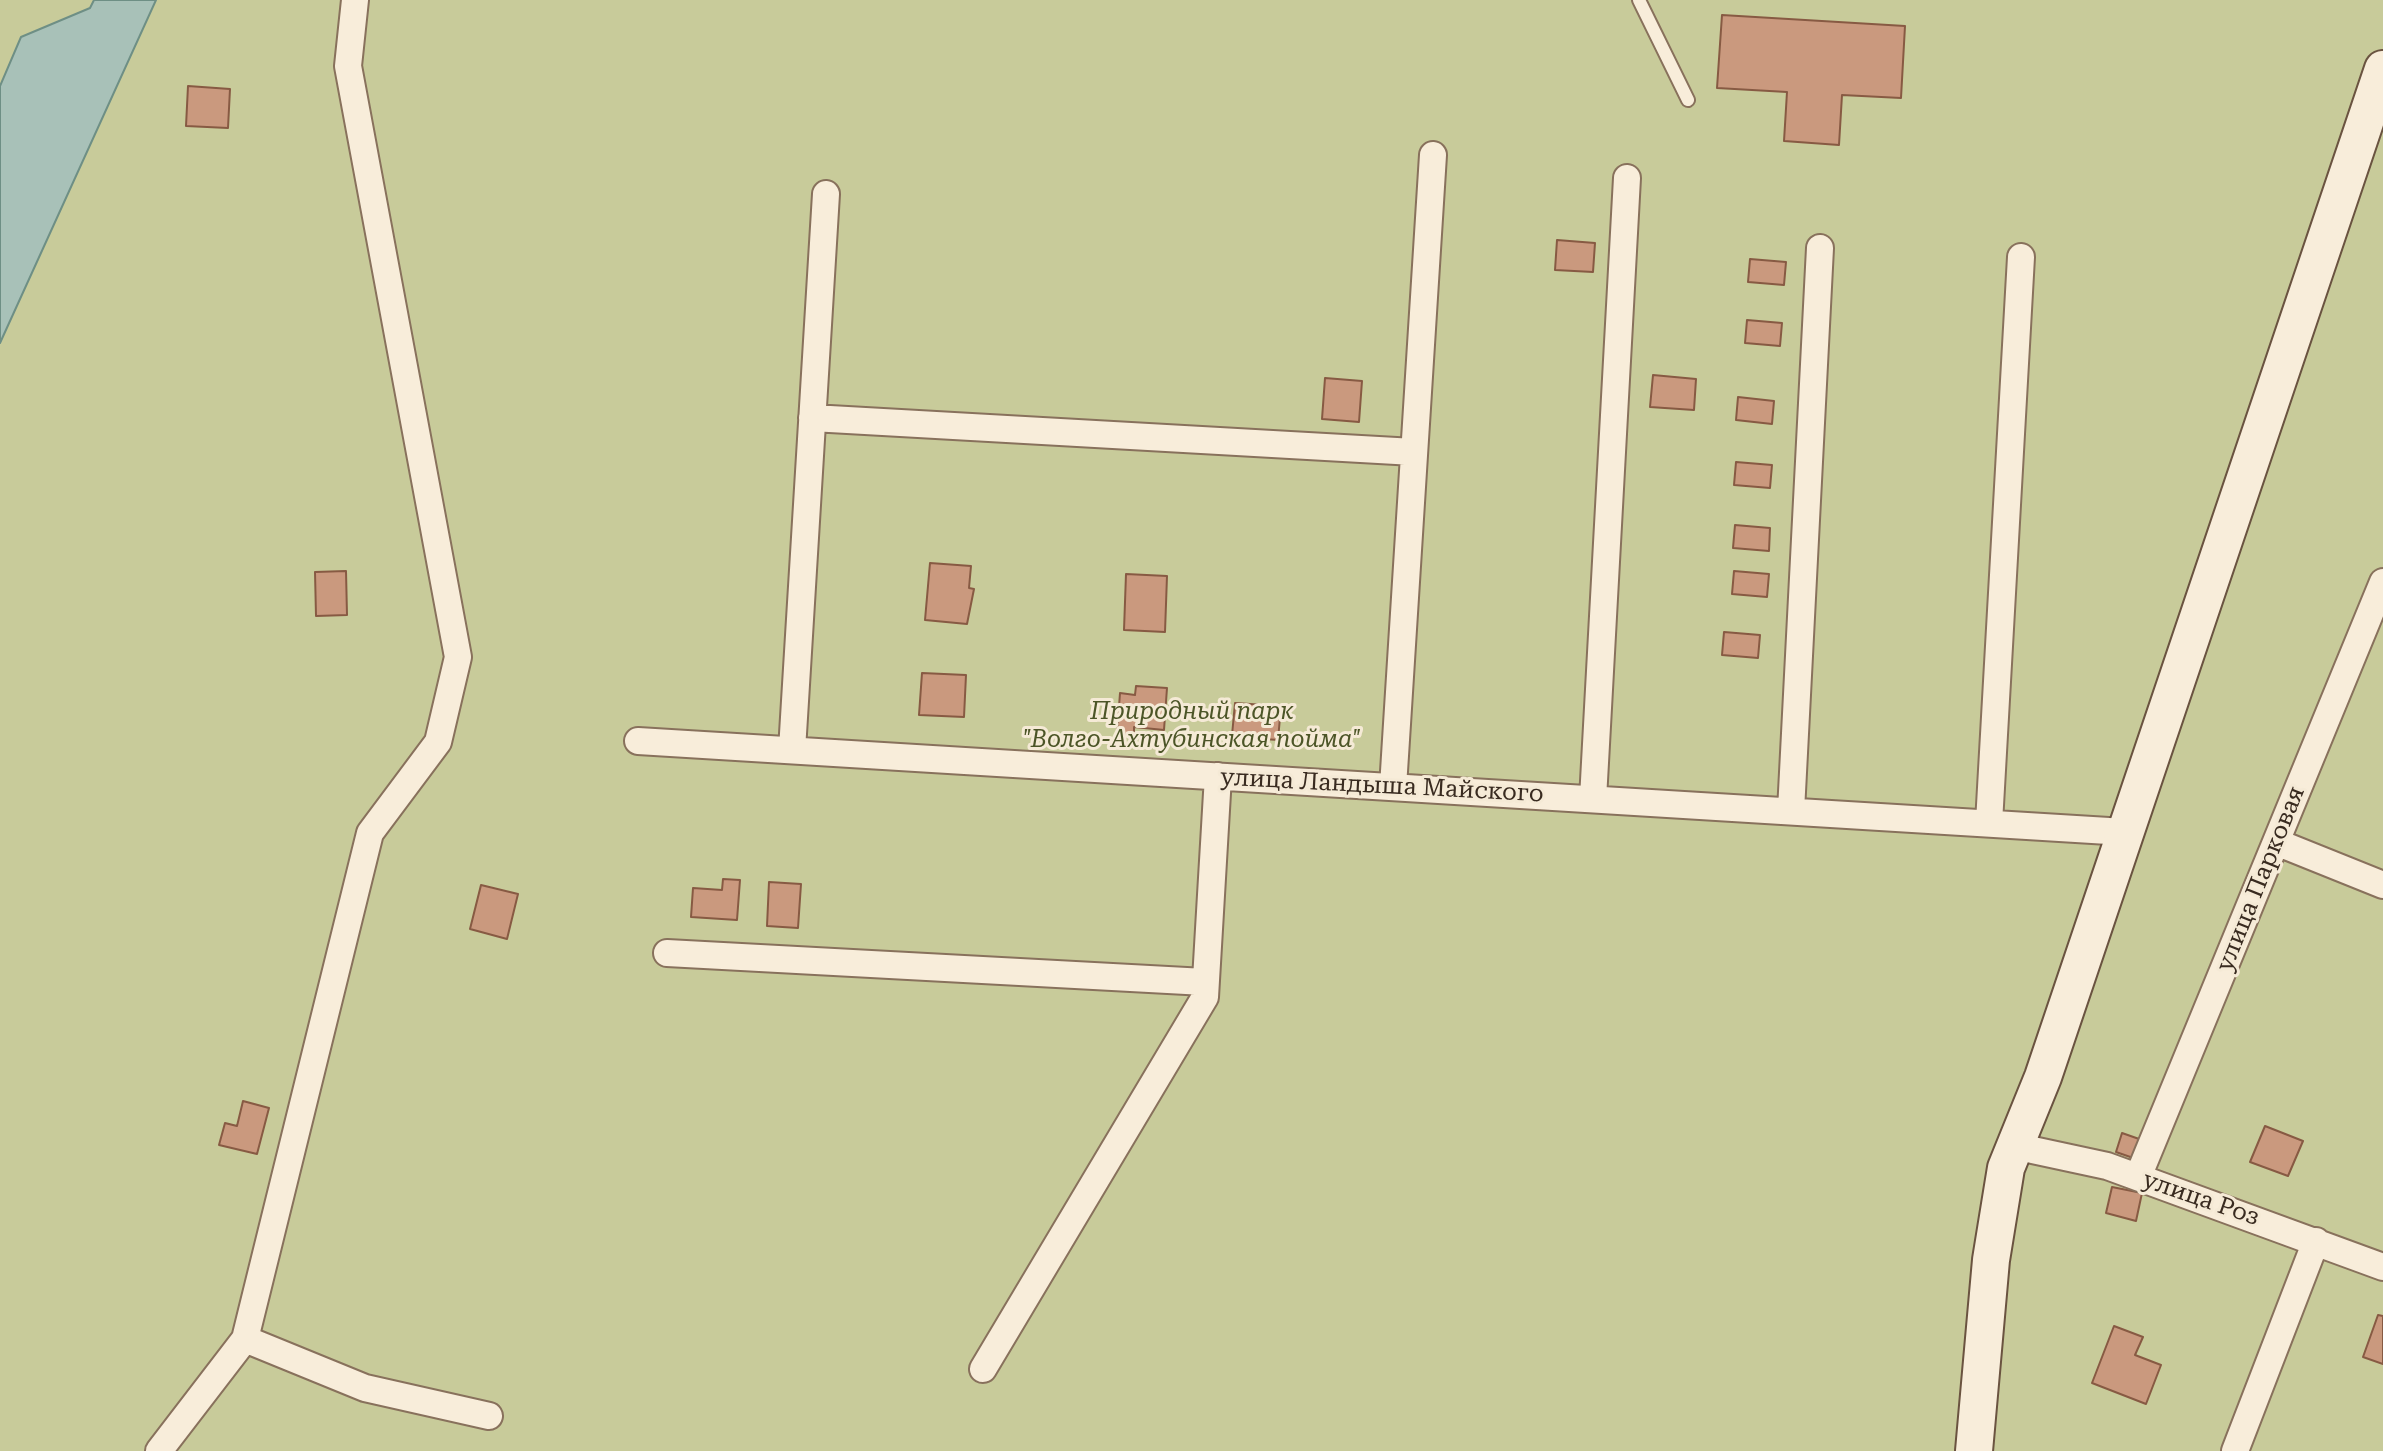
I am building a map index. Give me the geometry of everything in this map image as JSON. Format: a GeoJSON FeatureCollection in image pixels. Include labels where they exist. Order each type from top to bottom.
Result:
{"type":"FeatureCollection","features":[{"type":"Feature","properties":{"kind":"street"},"geometry":{"type":"LineString","coordinates":[[159,1451],[245,1339],[370,833],[438,742],[458,657],[348,66],[355,0]]}},
{"type":"Feature","properties":{"kind":"street"},"geometry":{"type":"LineString","coordinates":[[1974,1451],[1991,1260],[2006,1168],[2043,1077],[2383,69]]}},
{"type":"Feature","properties":{"kind":"street"},"geometry":{"type":"LineString","coordinates":[[1393,787],[1433,155]]}},
{"type":"Feature","properties":{"kind":"street"},"geometry":{"type":"LineString","coordinates":[[1593,799],[1627,178]]}},
{"type":"Feature","properties":{"kind":"street"},"geometry":{"type":"LineString","coordinates":[[792,750],[826,194]]}},
{"type":"Feature","properties":{"kind":"street"},"geometry":{"type":"LineString","coordinates":[[1791,811],[1820,248]]}},
{"type":"Feature","properties":{"kind":"street"},"geometry":{"type":"LineString","coordinates":[[1989,823],[2021,257]]}},
{"type":"Feature","properties":{"kind":"street"},"geometry":{"type":"LineString","coordinates":[[812,418],[1414,452]]}},
{"type":"Feature","properties":{"kind":"street","name":"улица Парковая"},"geometry":{"type":"LineString","coordinates":[[2138,1177],[2383,582]]}},
{"type":"Feature","properties":{"kind":"street","name":"улица Ландыша Майского"},"geometry":{"type":"LineString","coordinates":[[638,741],[2125,832]]}},
{"type":"Feature","properties":{"kind":"street"},"geometry":{"type":"LineString","coordinates":[[983,1369],[1205,997],[1218,776]]}},
{"type":"Feature","properties":{"kind":"street"},"geometry":{"type":"LineString","coordinates":[[2276,842],[2383,885]]}},
{"type":"Feature","properties":{"kind":"street"},"geometry":{"type":"LineString","coordinates":[[667,953],[1205,982]]}},
{"type":"Feature","properties":{"kind":"street","name":"улица Роз"},"geometry":{"type":"LineString","coordinates":[[2014,1146],[2107,1166],[2383,1267]]}},
{"type":"Feature","properties":{"kind":"street"},"geometry":{"type":"LineString","coordinates":[[2235,1451],[2316,1241]]}},
{"type":"Feature","properties":{"kind":"street"},"geometry":{"type":"LineString","coordinates":[[245,1339],[365,1388],[489,1416]]}},
{"type":"Feature","properties":{"kind":"lane"},"geometry":{"type":"LineString","coordinates":[[1639,0],[1688,100]]}},
{"type":"Feature","properties":{"kind":"green space","name":"Природный парк \"Волго-Ахтубинская пойма\""},"geometry":{"type":"Polygon","coordinates":[[[0,0],[2383,0],[2383,1451],[0,1451],[0,0]]]}},
{"type":"Feature","properties":{"kind":"water"},"geometry":{"type":"Polygon","coordinates":[[[94,0],[156,0],[0,343],[0,86],[21,37],[90,8],[94,0]]]}},
{"type":"Feature","properties":{"kind":"building"},"geometry":{"type":"Polygon","coordinates":[[[1722,15],[1905,26],[1901,98],[1842,95],[1839,145],[1784,141],[1787,92],[1717,88],[1722,15]]]}},
{"type":"Feature","properties":{"kind":"building"},"geometry":{"type":"Polygon","coordinates":[[[188,86],[230,89],[228,128],[186,126],[188,86]]]}},
{"type":"Feature","properties":{"kind":"building"},"geometry":{"type":"Polygon","coordinates":[[[1557,240],[1595,243],[1593,272],[1555,270],[1557,240]]]}},
{"type":"Feature","properties":{"kind":"building"},"geometry":{"type":"Polygon","coordinates":[[[1750,259],[1786,262],[1784,285],[1748,282],[1750,259]]]}},
{"type":"Feature","properties":{"kind":"building"},"geometry":{"type":"Polygon","coordinates":[[[1747,320],[1782,323],[1780,346],[1745,343],[1747,320]]]}},
{"type":"Feature","properties":{"kind":"building"},"geometry":{"type":"Polygon","coordinates":[[[1653,375],[1696,379],[1694,410],[1650,407],[1653,375]]]}},
{"type":"Feature","properties":{"kind":"building"},"geometry":{"type":"Polygon","coordinates":[[[1325,378],[1362,381],[1359,422],[1322,419],[1325,378]]]}},
{"type":"Feature","properties":{"kind":"building"},"geometry":{"type":"Polygon","coordinates":[[[1738,397],[1774,401],[1772,424],[1736,420],[1738,397]]]}},
{"type":"Feature","properties":{"kind":"building"},"geometry":{"type":"Polygon","coordinates":[[[1736,462],[1772,465],[1770,488],[1734,485],[1736,462]]]}},
{"type":"Feature","properties":{"kind":"building"},"geometry":{"type":"Polygon","coordinates":[[[1735,525],[1770,528],[1769,551],[1733,548],[1735,525]]]}},
{"type":"Feature","properties":{"kind":"building"},"geometry":{"type":"Polygon","coordinates":[[[930,563],[971,566],[969,588],[974,589],[967,624],[925,620],[930,563]]]}},
{"type":"Feature","properties":{"kind":"building"},"geometry":{"type":"Polygon","coordinates":[[[346,571],[347,615],[316,616],[315,572],[346,571]]]}},
{"type":"Feature","properties":{"kind":"building"},"geometry":{"type":"Polygon","coordinates":[[[1734,571],[1769,574],[1767,597],[1732,594],[1734,571]]]}},
{"type":"Feature","properties":{"kind":"building"},"geometry":{"type":"Polygon","coordinates":[[[1126,574],[1167,576],[1165,632],[1124,630],[1126,574]]]}},
{"type":"Feature","properties":{"kind":"building"},"geometry":{"type":"Polygon","coordinates":[[[1724,632],[1760,635],[1758,658],[1722,655],[1724,632]]]}},
{"type":"Feature","properties":{"kind":"building"},"geometry":{"type":"Polygon","coordinates":[[[922,673],[966,675],[964,717],[919,715],[922,673]]]}},
{"type":"Feature","properties":{"kind":"building"},"geometry":{"type":"Polygon","coordinates":[[[1136,686],[1167,688],[1164,730],[1134,727],[1134,735],[1117,734],[1120,693],[1135,695],[1136,686]]]}},
{"type":"Feature","properties":{"kind":"building"},"geometry":{"type":"Polygon","coordinates":[[[1235,703],[1281,706],[1278,740],[1250,738],[1250,747],[1231,746],[1235,703]]]}},
{"type":"Feature","properties":{"kind":"building"},"geometry":{"type":"Polygon","coordinates":[[[723,879],[740,880],[737,920],[691,917],[693,888],[722,890],[723,879]]]}},
{"type":"Feature","properties":{"kind":"building"},"geometry":{"type":"Polygon","coordinates":[[[769,882],[801,884],[798,928],[767,926],[769,882]]]}},
{"type":"Feature","properties":{"kind":"building"},"geometry":{"type":"Polygon","coordinates":[[[481,885],[518,894],[507,939],[470,929],[481,885]]]}},
{"type":"Feature","properties":{"kind":"building"},"geometry":{"type":"Polygon","coordinates":[[[243,1101],[269,1108],[257,1154],[219,1145],[225,1123],[237,1126],[243,1101]]]}},
{"type":"Feature","properties":{"kind":"building"},"geometry":{"type":"Polygon","coordinates":[[[2265,1126],[2303,1141],[2288,1176],[2250,1162],[2265,1126]]]}},
{"type":"Feature","properties":{"kind":"building"},"geometry":{"type":"Polygon","coordinates":[[[2122,1133],[2142,1140],[2136,1159],[2116,1152],[2122,1133]]]}},
{"type":"Feature","properties":{"kind":"building"},"geometry":{"type":"Polygon","coordinates":[[[2112,1187],[2142,1193],[2136,1221],[2106,1213],[2112,1187]]]}},
{"type":"Feature","properties":{"kind":"building"},"geometry":{"type":"Polygon","coordinates":[[[2378,1315],[2383,1316],[2383,1364],[2363,1357],[2378,1315]]]}},
{"type":"Feature","properties":{"kind":"building"},"geometry":{"type":"Polygon","coordinates":[[[2114,1326],[2143,1337],[2135,1355],[2161,1365],[2146,1404],[2092,1383],[2114,1326]]]}}]}
